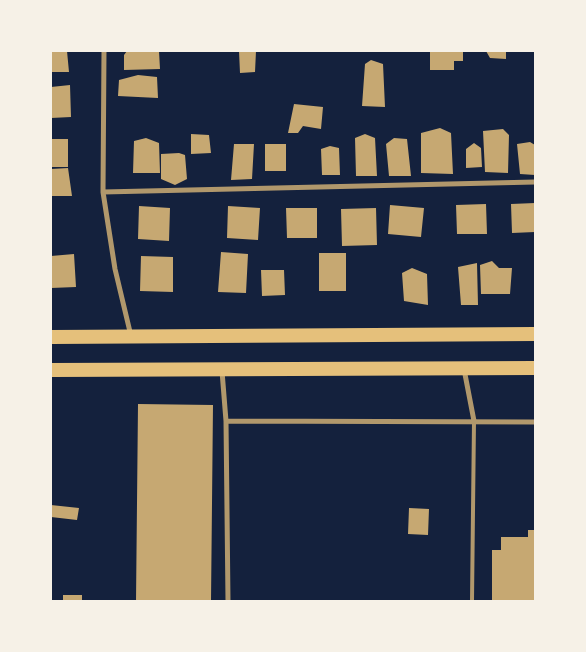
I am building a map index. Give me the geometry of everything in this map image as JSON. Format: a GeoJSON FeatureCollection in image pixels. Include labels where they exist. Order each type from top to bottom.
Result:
{"type":"FeatureCollection","features":[{"type":"Feature","properties":{"kind":"highway"},"geometry":{"type":"LineString","coordinates":[[51,337],[535,334]]}},
{"type":"Feature","properties":{"kind":"highway"},"geometry":{"type":"LineString","coordinates":[[51,370],[222,371],[535,368]]}},
{"type":"Feature","properties":{"kind":"street"},"geometry":{"type":"LineString","coordinates":[[104,51],[103,192],[115,269],[131,336]]}},
{"type":"Feature","properties":{"kind":"street"},"geometry":{"type":"LineString","coordinates":[[103,192],[535,182]]}},
{"type":"Feature","properties":{"kind":"street"},"geometry":{"type":"LineString","coordinates":[[464,369],[474,421]]}},
{"type":"Feature","properties":{"kind":"street"},"geometry":{"type":"LineString","coordinates":[[222,371],[226,421],[228,601]]}},
{"type":"Feature","properties":{"kind":"street"},"geometry":{"type":"LineString","coordinates":[[226,421],[535,422]]}},
{"type":"Feature","properties":{"kind":"lane"},"geometry":{"type":"LineString","coordinates":[[472,601],[474,421]]}},
{"type":"Feature","properties":{"kind":"building"},"geometry":{"type":"Polygon","coordinates":[[[51,51],[67,51],[69,72],[51,72],[51,51]]]}},
{"type":"Feature","properties":{"kind":"building"},"geometry":{"type":"Polygon","coordinates":[[[127,51],[159,51],[160,69],[124,70],[124,55],[127,51]]]}},
{"type":"Feature","properties":{"kind":"building"},"geometry":{"type":"Polygon","coordinates":[[[239,51],[256,51],[255,72],[240,73],[239,51]]]}},
{"type":"Feature","properties":{"kind":"building"},"geometry":{"type":"Polygon","coordinates":[[[430,51],[463,51],[463,61],[454,61],[454,70],[430,70],[430,51]]]}},
{"type":"Feature","properties":{"kind":"building"},"geometry":{"type":"Polygon","coordinates":[[[486,51],[506,51],[506,59],[490,58],[486,51]]]}},
{"type":"Feature","properties":{"kind":"building"},"geometry":{"type":"Polygon","coordinates":[[[371,60],[383,64],[385,107],[362,106],[365,64],[371,60]]]}},
{"type":"Feature","properties":{"kind":"building"},"geometry":{"type":"Polygon","coordinates":[[[138,75],[157,77],[158,98],[118,96],[119,80],[138,75]]]}},
{"type":"Feature","properties":{"kind":"building"},"geometry":{"type":"Polygon","coordinates":[[[70,85],[71,117],[51,118],[51,87],[70,85]]]}},
{"type":"Feature","properties":{"kind":"building"},"geometry":{"type":"Polygon","coordinates":[[[294,104],[323,107],[321,129],[303,126],[298,133],[288,133],[294,104]]]}},
{"type":"Feature","properties":{"kind":"building"},"geometry":{"type":"Polygon","coordinates":[[[440,128],[451,133],[453,174],[421,173],[421,133],[440,128]]]}},
{"type":"Feature","properties":{"kind":"building"},"geometry":{"type":"Polygon","coordinates":[[[503,129],[509,135],[508,173],[485,172],[483,131],[503,129]]]}},
{"type":"Feature","properties":{"kind":"building"},"geometry":{"type":"Polygon","coordinates":[[[191,134],[209,135],[211,153],[191,154],[191,134]]]}},
{"type":"Feature","properties":{"kind":"building"},"geometry":{"type":"Polygon","coordinates":[[[365,134],[375,138],[377,176],[356,176],[355,138],[365,134]]]}},
{"type":"Feature","properties":{"kind":"building"},"geometry":{"type":"Polygon","coordinates":[[[146,138],[159,143],[160,173],[133,173],[134,141],[146,138]]]}},
{"type":"Feature","properties":{"kind":"building"},"geometry":{"type":"Polygon","coordinates":[[[394,138],[407,139],[411,176],[389,176],[386,144],[394,138]]]}},
{"type":"Feature","properties":{"kind":"building"},"geometry":{"type":"Polygon","coordinates":[[[51,139],[68,139],[68,167],[51,167],[51,139]]]}},
{"type":"Feature","properties":{"kind":"building"},"geometry":{"type":"Polygon","coordinates":[[[530,142],[535,145],[535,175],[520,174],[517,144],[530,142]]]}},
{"type":"Feature","properties":{"kind":"building"},"geometry":{"type":"Polygon","coordinates":[[[474,143],[481,148],[482,167],[466,168],[466,149],[474,143]]]}},
{"type":"Feature","properties":{"kind":"building"},"geometry":{"type":"Polygon","coordinates":[[[234,144],[254,144],[252,179],[231,180],[234,144]]]}},
{"type":"Feature","properties":{"kind":"building"},"geometry":{"type":"Polygon","coordinates":[[[265,144],[286,144],[286,171],[265,171],[265,144]]]}},
{"type":"Feature","properties":{"kind":"building"},"geometry":{"type":"Polygon","coordinates":[[[330,146],[339,148],[340,175],[322,175],[321,149],[330,146]]]}},
{"type":"Feature","properties":{"kind":"building"},"geometry":{"type":"Polygon","coordinates":[[[179,153],[185,155],[187,179],[175,185],[161,179],[161,154],[179,153]]]}},
{"type":"Feature","properties":{"kind":"building"},"geometry":{"type":"Polygon","coordinates":[[[68,168],[72,196],[51,196],[51,169],[68,168]]]}},
{"type":"Feature","properties":{"kind":"building"},"geometry":{"type":"Polygon","coordinates":[[[535,203],[535,232],[512,233],[511,204],[535,203]]]}},
{"type":"Feature","properties":{"kind":"building"},"geometry":{"type":"Polygon","coordinates":[[[486,204],[487,234],[457,234],[456,205],[486,204]]]}},
{"type":"Feature","properties":{"kind":"building"},"geometry":{"type":"Polygon","coordinates":[[[390,205],[424,208],[421,237],[388,234],[390,205]]]}},
{"type":"Feature","properties":{"kind":"building"},"geometry":{"type":"Polygon","coordinates":[[[139,206],[170,208],[169,241],[138,239],[139,206]]]}},
{"type":"Feature","properties":{"kind":"building"},"geometry":{"type":"Polygon","coordinates":[[[228,206],[260,208],[258,240],[227,238],[228,206]]]}},
{"type":"Feature","properties":{"kind":"building"},"geometry":{"type":"Polygon","coordinates":[[[286,208],[317,208],[317,238],[287,238],[286,208]]]}},
{"type":"Feature","properties":{"kind":"building"},"geometry":{"type":"Polygon","coordinates":[[[376,208],[377,245],[342,246],[341,209],[376,208]]]}},
{"type":"Feature","properties":{"kind":"building"},"geometry":{"type":"Polygon","coordinates":[[[221,252],[248,254],[246,293],[218,292],[221,252]]]}},
{"type":"Feature","properties":{"kind":"building"},"geometry":{"type":"Polygon","coordinates":[[[319,253],[346,253],[346,291],[319,291],[319,253]]]}},
{"type":"Feature","properties":{"kind":"building"},"geometry":{"type":"Polygon","coordinates":[[[74,254],[76,287],[51,288],[51,256],[74,254]]]}},
{"type":"Feature","properties":{"kind":"building"},"geometry":{"type":"Polygon","coordinates":[[[141,256],[173,257],[173,292],[140,291],[141,256]]]}},
{"type":"Feature","properties":{"kind":"building"},"geometry":{"type":"Polygon","coordinates":[[[492,261],[499,268],[512,268],[510,294],[481,294],[480,265],[492,261]]]}},
{"type":"Feature","properties":{"kind":"building"},"geometry":{"type":"Polygon","coordinates":[[[477,263],[478,305],[461,305],[458,267],[477,263]]]}},
{"type":"Feature","properties":{"kind":"building"},"geometry":{"type":"Polygon","coordinates":[[[412,268],[427,274],[428,305],[404,301],[402,273],[412,268]]]}},
{"type":"Feature","properties":{"kind":"building"},"geometry":{"type":"Polygon","coordinates":[[[261,270],[284,270],[285,295],[262,296],[261,270]]]}},
{"type":"Feature","properties":{"kind":"building"},"geometry":{"type":"Polygon","coordinates":[[[138,404],[213,405],[211,601],[136,601],[138,404]]]}},
{"type":"Feature","properties":{"kind":"building"},"geometry":{"type":"Polygon","coordinates":[[[51,505],[79,508],[77,520],[51,517],[51,505]]]}},
{"type":"Feature","properties":{"kind":"building"},"geometry":{"type":"Polygon","coordinates":[[[409,508],[429,509],[428,535],[408,534],[409,508]]]}},
{"type":"Feature","properties":{"kind":"building"},"geometry":{"type":"Polygon","coordinates":[[[528,530],[535,530],[534,601],[492,601],[492,550],[501,550],[501,537],[528,537],[528,530]]]}},
{"type":"Feature","properties":{"kind":"building"},"geometry":{"type":"Polygon","coordinates":[[[63,595],[82,595],[82,601],[63,601],[63,595]]]}}]}
